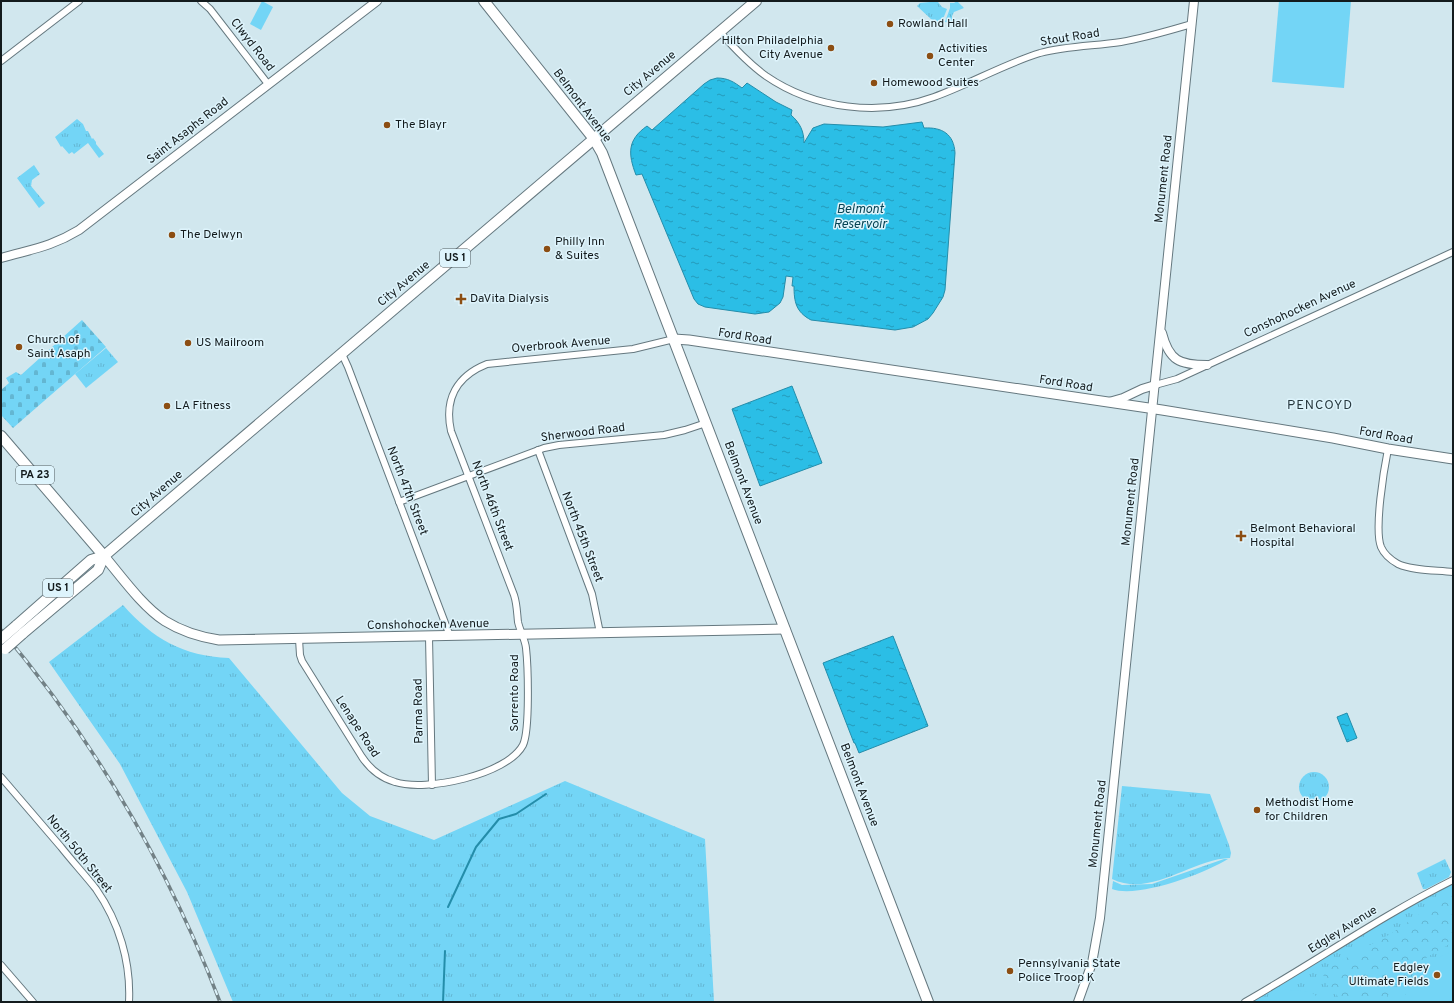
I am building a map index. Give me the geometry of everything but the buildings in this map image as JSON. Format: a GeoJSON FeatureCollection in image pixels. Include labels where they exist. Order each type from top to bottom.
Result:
{"type":"FeatureCollection","features":[{"type":"Feature","properties":{"kind":"main road","name":"Belmont Avenue"},"geometry":{"type":"LineString","coordinates":[[484,1],[594,139],[602,153],[928,1002]]}},
{"type":"Feature","properties":{"kind":"main road","name":"City Avenue"},"geometry":{"type":"LineString","coordinates":[[3,651],[19,630],[91,560],[104,556],[756,1]]}},
{"type":"Feature","properties":{"kind":"main road","name":"Ford Road"},"geometry":{"type":"LineString","coordinates":[[674,340],[689,340],[1152,409],[1453,459]]}},
{"type":"Feature","properties":{"kind":"main road","name":"PA 23"},"geometry":{"type":"LineString","coordinates":[[1,436],[104,556]]}},
{"type":"Feature","properties":{"kind":"main road","name":"Conshohocken Avenue"},"geometry":{"type":"LineString","coordinates":[[104,556],[155,613],[165,621],[197,635],[219,640],[785,629]]}},
{"type":"Feature","properties":{"kind":"main road","name":"City Avenue"},"geometry":{"type":"LineString","coordinates":[[1,639],[19,630]]}},
{"type":"Feature","properties":{"kind":"street"},"geometry":{"type":"LineString","coordinates":[[1,60],[79,1]]}},
{"type":"Feature","properties":{"kind":"street","name":"Clwyd Road"},"geometry":{"type":"LineString","coordinates":[[201,1],[210,9],[268,84]]}},
{"type":"Feature","properties":{"kind":"street","name":"Saint Asaphs Road"},"geometry":{"type":"LineString","coordinates":[[1,258],[47,246],[79,230],[377,1]]}},
{"type":"Feature","properties":{"kind":"street","name":"Monument Road"},"geometry":{"type":"LineString","coordinates":[[1078,1002],[1092,963],[1100,918],[1194,1]]}},
{"type":"Feature","properties":{"kind":"street","name":"Stout Road"},"geometry":{"type":"LineString","coordinates":[[720,32],[753,66],[772,80],[789,89],[814,99],[835,104],[857,108],[878,108],[913,104],[933,98],[1045,52],[1152,36],[1192,24]]}},
{"type":"Feature","properties":{"kind":"street","name":"Conshohocken Avenue"},"geometry":{"type":"LineString","coordinates":[[1155,385],[1177,379],[1453,252]]}},
{"type":"Feature","properties":{"kind":"street"},"geometry":{"type":"LineString","coordinates":[[1161,329],[1166,347],[1176,360],[1191,364],[1208,365]]}},
{"type":"Feature","properties":{"kind":"street","name":"Overbrook Avenue"},"geometry":{"type":"LineString","coordinates":[[457,386],[469,373],[487,364],[633,350],[674,340]]}},
{"type":"Feature","properties":{"kind":"street","name":"North 47th Street"},"geometry":{"type":"LineString","coordinates":[[342,354],[450,636]]}},
{"type":"Feature","properties":{"kind":"street"},"geometry":{"type":"LineString","coordinates":[[1104,402],[1123,398],[1155,385]]}},
{"type":"Feature","properties":{"kind":"street","name":"North 46th Street"},"geometry":{"type":"LineString","coordinates":[[457,386],[450,403],[449,423],[451,431],[514,595],[522,635]]}},
{"type":"Feature","properties":{"kind":"street","name":"Sherwood Road"},"geometry":{"type":"LineString","coordinates":[[399,502],[538,450],[559,445],[664,435],[706,423]]}},
{"type":"Feature","properties":{"kind":"street"},"geometry":{"type":"LineString","coordinates":[[1388,448],[1379,527],[1381,547],[1393,561],[1405,566],[1453,572]]}},
{"type":"Feature","properties":{"kind":"street","name":"North 45th Street"},"geometry":{"type":"LineString","coordinates":[[538,450],[592,594],[600,633]]}},
{"type":"Feature","properties":{"kind":"street","name":"Sorrento Road"},"geometry":{"type":"LineString","coordinates":[[432,785],[467,778],[502,765],[514,757],[523,746],[526,739],[527,724],[526,648],[522,635]]}},
{"type":"Feature","properties":{"kind":"street","name":"Parma Road"},"geometry":{"type":"LineString","coordinates":[[429,637],[432,785]]}},
{"type":"Feature","properties":{"kind":"street","name":"Lenape Road"},"geometry":{"type":"LineString","coordinates":[[299,639],[302,661],[369,766],[385,778],[396,783],[408,785],[432,785]]}},
{"type":"Feature","properties":{"kind":"street","name":"North 50th Street"},"geometry":{"type":"LineString","coordinates":[[1,777],[90,881],[106,906],[117,928],[124,952],[128,974],[129,1002]]}},
{"type":"Feature","properties":{"kind":"street","name":"Edgley Avenue"},"geometry":{"type":"LineString","coordinates":[[1245,1002],[1333,950],[1395,910],[1453,880]]}},
{"type":"Feature","properties":{"kind":"street"},"geometry":{"type":"LineString","coordinates":[[1,965],[32,1002]]}},
{"type":"Feature","properties":{"kind":"green space"},"geometry":{"type":"Polygon","coordinates":[[[262,1],[273,7],[261,30],[250,24],[262,1]]]}},
{"type":"Feature","properties":{"kind":"green space"},"geometry":{"type":"Polygon","coordinates":[[[957,1],[964,8],[954,12],[952,16],[952,23],[945,22],[950,8],[950,3],[957,1]]]}},
{"type":"Feature","properties":{"kind":"green space"},"geometry":{"type":"Polygon","coordinates":[[[1279,1],[1351,1],[1344,88],[1272,82],[1279,1]]]}},
{"type":"Feature","properties":{"kind":"green space"},"geometry":{"type":"Polygon","coordinates":[[[938,2],[942,7],[947,9],[941,24],[932,20],[917,6],[920,3],[938,2]]]}},
{"type":"Feature","properties":{"kind":"green space"},"geometry":{"type":"Polygon","coordinates":[[[77,119],[83,124],[86,131],[88,131],[92,139],[93,138],[104,154],[99,158],[88,143],[74,154],[72,152],[69,154],[62,146],[61,147],[55,137],[77,119]]]}},
{"type":"Feature","properties":{"kind":"green space"},"geometry":{"type":"Polygon","coordinates":[[[34,165],[40,174],[32,180],[31,186],[45,203],[39,208],[17,178],[34,165]]]}},
{"type":"Feature","properties":{"kind":"green space"},"geometry":{"type":"Polygon","coordinates":[[[82,320],[106,347],[13,428],[1,415],[1,390],[9,383],[6,378],[16,372],[21,375],[82,320]]]}},
{"type":"Feature","properties":{"kind":"green space"},"geometry":{"type":"Polygon","coordinates":[[[106,348],[118,362],[86,388],[75,374],[106,348]]]}},
{"type":"Feature","properties":{"kind":"green space"},"geometry":{"type":"Polygon","coordinates":[[[123,605],[146,627],[170,644],[197,654],[229,658],[342,793],[370,816],[434,840],[565,781],[705,839],[714,1002],[233,1002],[187,892],[120,764],[49,662],[123,605]]]}},
{"type":"Feature","properties":{"kind":"green space"},"geometry":{"type":"Polygon","coordinates":[[[1314,772],[1324,777],[1329,787],[1324,797],[1314,802],[1304,797],[1299,787],[1304,777],[1314,772]]]}},
{"type":"Feature","properties":{"kind":"green space"},"geometry":{"type":"Polygon","coordinates":[[[1122,786],[1210,794],[1229,845],[1231,853],[1230,858],[1201,864],[1157,881],[1142,884],[1127,884],[1112,879],[1122,786]]]}},
{"type":"Feature","properties":{"kind":"green space"},"geometry":{"type":"Polygon","coordinates":[[[1224,859],[1228,859],[1204,871],[1154,888],[1123,891],[1112,889],[1113,881],[1122,885],[1152,884],[1224,859]]]}},
{"type":"Feature","properties":{"kind":"green space"},"geometry":{"type":"Polygon","coordinates":[[[1445,859],[1451,872],[1449,877],[1426,889],[1423,889],[1417,873],[1445,859]]]}},
{"type":"Feature","properties":{"kind":"green space"},"geometry":{"type":"Polygon","coordinates":[[[1453,883],[1453,1002],[1252,1002],[1387,920],[1453,883]]]}},
{"type":"Feature","properties":{"kind":"green space"},"geometry":{"type":"Polygon","coordinates":[[[1453,895],[1453,942],[1419,962],[1414,971],[1403,982],[1392,988],[1384,1002],[1342,1002],[1327,985],[1323,974],[1326,969],[1392,933],[1424,911],[1453,895]]]}},
{"type":"Feature","properties":{"kind":"green space","name":"Edgley Ultimate Fields"},"geometry":{"type":"Polygon","coordinates":[[[1453,951],[1453,1002],[1404,1002],[1406,993],[1437,958],[1453,951]]]}},
{"type":"Feature","properties":{"kind":"green space"},"geometry":{"type":"Polygon","coordinates":[[[1280,989],[1311,992],[1324,1002],[1277,1002],[1275,1001],[1275,994],[1280,989]]]}},
{"type":"Feature","properties":{"kind":"water","name":"Belmont Reservoir"},"geometry":{"type":"Polygon","coordinates":[[[717,78],[731,81],[742,88],[747,83],[776,102],[792,110],[791,115],[801,128],[804,143],[813,128],[824,124],[883,127],[922,122],[924,128],[941,130],[949,136],[954,146],[955,153],[945,290],[943,297],[928,319],[913,327],[895,330],[811,320],[802,314],[795,302],[794,286],[792,286],[793,277],[786,276],[783,297],[780,303],[769,312],[755,314],[705,307],[698,304],[694,299],[642,174],[636,175],[633,167],[631,148],[640,131],[647,126],[652,130],[704,84],[717,78]]]}},
{"type":"Feature","properties":{"kind":"water"},"geometry":{"type":"Polygon","coordinates":[[[792,386],[822,463],[760,486],[732,409],[792,386]]]}},
{"type":"Feature","properties":{"kind":"water"},"geometry":{"type":"Polygon","coordinates":[[[893,636],[928,726],[859,753],[823,663],[893,636]]]}},
{"type":"Feature","properties":{"kind":"water"},"geometry":{"type":"Polygon","coordinates":[[[1347,713],[1357,738],[1347,742],[1337,717],[1347,713]]]}},
{"type":"Feature","properties":{"kind":"waterway"},"geometry":{"type":"LineString","coordinates":[[448,907],[476,847],[499,819],[516,814],[546,794]]}},
{"type":"Feature","properties":{"kind":"waterway"},"geometry":{"type":"LineString","coordinates":[[443,1002],[445,951]]}},
{"type":"Feature","properties":{"kind":"railway"},"geometry":{"type":"LineString","coordinates":[[1,630],[35,672],[67,716],[97,760],[126,807],[177,902],[220,1002]]}},
{"type":"Feature","properties":{"kind":"place","name":"Rowland Hall"},"geometry":{"type":"Point","coordinates":[890,24]}},
{"type":"Feature","properties":{"kind":"place","name":"Hilton Philadelphia City Avenue"},"geometry":{"type":"Point","coordinates":[831,48]}},
{"type":"Feature","properties":{"kind":"place","name":"Activities Center"},"geometry":{"type":"Point","coordinates":[930,56]}},
{"type":"Feature","properties":{"kind":"place","name":"Homewood Suites"},"geometry":{"type":"Point","coordinates":[874,83]}},
{"type":"Feature","properties":{"kind":"place","name":"The Blayr"},"geometry":{"type":"Point","coordinates":[387,125]}},
{"type":"Feature","properties":{"kind":"place","name":"The Delwyn"},"geometry":{"type":"Point","coordinates":[172,235]}},
{"type":"Feature","properties":{"kind":"place","name":"Philly Inn & Suites"},"geometry":{"type":"Point","coordinates":[547,249]}},
{"type":"Feature","properties":{"kind":"place","name":"DaVita Dialysis"},"geometry":{"type":"Point","coordinates":[461,299]}},
{"type":"Feature","properties":{"kind":"place","name":"US Mailroom"},"geometry":{"type":"Point","coordinates":[188,343]}},
{"type":"Feature","properties":{"kind":"place","name":"Church of Saint Asaph"},"geometry":{"type":"Point","coordinates":[19,347]}},
{"type":"Feature","properties":{"kind":"place","name":"LA Fitness"},"geometry":{"type":"Point","coordinates":[167,406]}},
{"type":"Feature","properties":{"kind":"place","name":"Belmont Behavioral Hospital"},"geometry":{"type":"Point","coordinates":[1241,536]}},
{"type":"Feature","properties":{"kind":"place","name":"Methodist Home for Children"},"geometry":{"type":"Point","coordinates":[1257,810]}},
{"type":"Feature","properties":{"kind":"place","name":"Pennsylvania State Police Troop K"},"geometry":{"type":"Point","coordinates":[1010,971]}},
{"type":"Feature","properties":{"kind":"place","name":"Edgley Ultimate Fields"},"geometry":{"type":"Point","coordinates":[1437,975]}},
{"type":"Feature","properties":{"kind":"district","name":"PENCOYD"},"geometry":{"type":"Point","coordinates":[1320,406]}}]}
